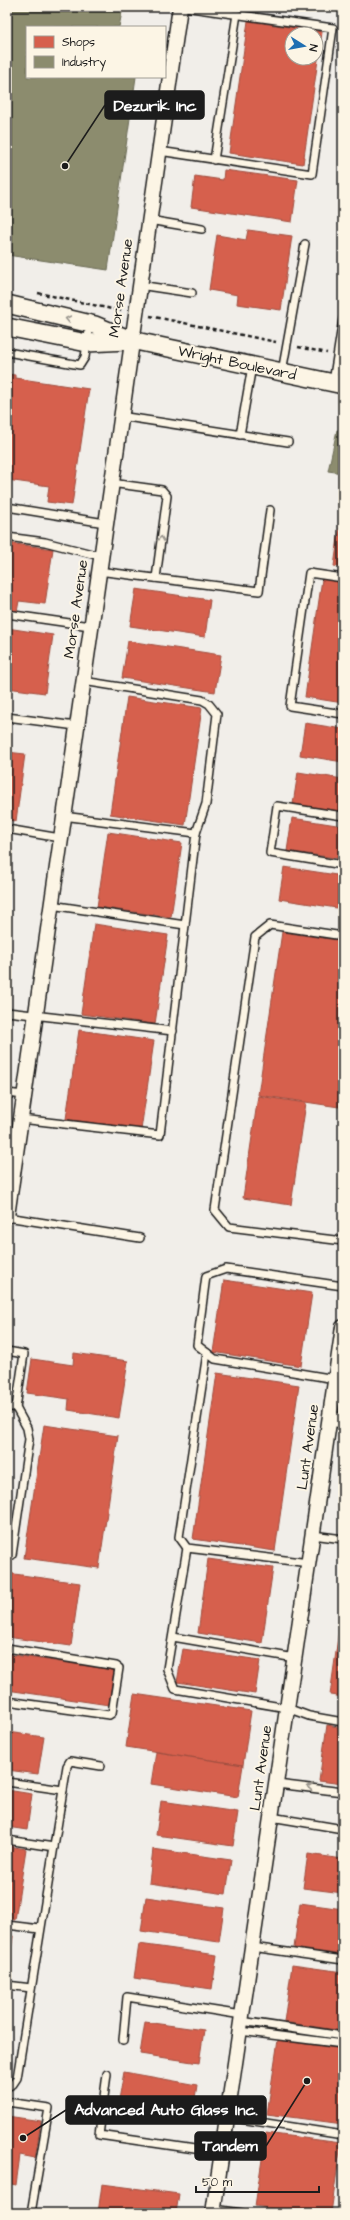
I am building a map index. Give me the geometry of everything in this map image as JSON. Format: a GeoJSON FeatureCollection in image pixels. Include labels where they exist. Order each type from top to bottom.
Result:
{"type":"FeatureCollection","features":[{"type":"Feature","properties":{"kind":"street","name":"Morse Avenue"},"geometry":{"type":"LineString","coordinates":[[7,1217],[148,220],[180,7]]}},
{"type":"Feature","properties":{"kind":"street","name":"Wright Boulevard"},"geometry":{"type":"LineString","coordinates":[[7,304],[90,324],[131,340],[338,384]]}},
{"type":"Feature","properties":{"kind":"street","name":"Wright Boulevard"},"geometry":{"type":"LineString","coordinates":[[7,327],[87,343],[131,340]]}},
{"type":"Feature","properties":{"kind":"street","name":"Lunt Avenue"},"geometry":{"type":"LineString","coordinates":[[214,2211],[308,1563],[336,1420],[335,1379],[343,1327]]}},
{"type":"Feature","properties":{"kind":"lane"},"geometry":{"type":"LineString","coordinates":[[159,151],[312,174],[333,28],[184,7]]}},
{"type":"Feature","properties":{"kind":"lane"},"geometry":{"type":"LineString","coordinates":[[214,160],[237,14]]}},
{"type":"Feature","properties":{"kind":"lane"},"geometry":{"type":"LineString","coordinates":[[148,220],[202,229]]}},
{"type":"Feature","properties":{"kind":"lane"},"geometry":{"type":"LineString","coordinates":[[282,372],[304,244]]}},
{"type":"Feature","properties":{"kind":"lane"},"geometry":{"type":"LineString","coordinates":[[139,285],[192,293]]}},
{"type":"Feature","properties":{"kind":"lane"},"geometry":{"type":"LineString","coordinates":[[338,384],[338,355],[343,319]]}},
{"type":"Feature","properties":{"kind":"lane"},"geometry":{"type":"LineString","coordinates":[[7,352],[80,365],[84,357],[90,324]]}},
{"type":"Feature","properties":{"kind":"lane"},"geometry":{"type":"LineString","coordinates":[[240,435],[252,366]]}},
{"type":"Feature","properties":{"kind":"lane"},"geometry":{"type":"LineString","coordinates":[[120,416],[288,442]]}},
{"type":"Feature","properties":{"kind":"lane"},"geometry":{"type":"LineString","coordinates":[[111,483],[162,490],[167,496],[156,578]]}},
{"type":"Feature","properties":{"kind":"lane"},"geometry":{"type":"LineString","coordinates":[[7,507],[105,523]]}},
{"type":"Feature","properties":{"kind":"lane"},"geometry":{"type":"LineString","coordinates":[[98,571],[259,591],[270,510]]}},
{"type":"Feature","properties":{"kind":"lane"},"geometry":{"type":"LineString","coordinates":[[7,537],[45,542],[100,556]]}},
{"type":"Feature","properties":{"kind":"lane"},"geometry":{"type":"LineString","coordinates":[[343,578],[309,573],[290,706],[343,714]]}},
{"type":"Feature","properties":{"kind":"lane"},"geometry":{"type":"LineString","coordinates":[[7,614],[90,626]]}},
{"type":"Feature","properties":{"kind":"lane"},"geometry":{"type":"LineString","coordinates":[[21,1119],[160,1134],[196,833],[206,804],[218,714],[209,704],[202,700],[83,681]]}},
{"type":"Feature","properties":{"kind":"lane"},"geometry":{"type":"LineString","coordinates":[[7,717],[76,726]]}},
{"type":"Feature","properties":{"kind":"lane"},"geometry":{"type":"LineString","coordinates":[[343,816],[277,806],[270,853],[343,865]]}},
{"type":"Feature","properties":{"kind":"lane"},"geometry":{"type":"LineString","coordinates":[[64,816],[196,833]]}},
{"type":"Feature","properties":{"kind":"lane"},"geometry":{"type":"LineString","coordinates":[[7,829],[60,838]]}},
{"type":"Feature","properties":{"kind":"lane"},"geometry":{"type":"LineString","coordinates":[[51,904],[185,925]]}},
{"type":"Feature","properties":{"kind":"lane"},"geometry":{"type":"LineString","coordinates":[[343,936],[270,925],[255,937],[215,1210],[229,1227],[343,1241]]}},
{"type":"Feature","properties":{"kind":"lane"},"geometry":{"type":"LineString","coordinates":[[7,1012],[173,1031]]}},
{"type":"Feature","properties":{"kind":"lane"},"geometry":{"type":"LineString","coordinates":[[7,1093],[24,1096]]}},
{"type":"Feature","properties":{"kind":"lane"},"geometry":{"type":"LineString","coordinates":[[7,1217],[140,1238]]}},
{"type":"Feature","properties":{"kind":"lane"},"geometry":{"type":"LineString","coordinates":[[335,1379],[214,1359],[197,1345],[206,1276],[226,1269],[343,1286]]}},
{"type":"Feature","properties":{"kind":"lane"},"geometry":{"type":"LineString","coordinates":[[7,1351],[24,1354],[16,1408],[27,1428],[29,1439],[12,1555],[7,1554]]}},
{"type":"Feature","properties":{"kind":"lane"},"geometry":{"type":"LineString","coordinates":[[207,1353],[179,1537],[187,1548],[167,1669],[175,1689],[287,1708],[309,1716],[343,1722]]}},
{"type":"Feature","properties":{"kind":"lane"},"geometry":{"type":"LineString","coordinates":[[7,1406],[16,1408]]}},
{"type":"Feature","properties":{"kind":"lane"},"geometry":{"type":"LineString","coordinates":[[313,1535],[343,1539]]}},
{"type":"Feature","properties":{"kind":"lane"},"geometry":{"type":"LineString","coordinates":[[187,1548],[308,1563]]}},
{"type":"Feature","properties":{"kind":"lane"},"geometry":{"type":"LineString","coordinates":[[173,1637],[295,1658]]}},
{"type":"Feature","properties":{"kind":"lane"},"geometry":{"type":"LineString","coordinates":[[7,1648],[116,1666],[119,1668],[112,1713],[109,1716],[7,1701]]}},
{"type":"Feature","properties":{"kind":"lane"},"geometry":{"type":"LineString","coordinates":[[7,2087],[13,2084],[17,2078],[67,1766],[70,1761],[101,1766]]}},
{"type":"Feature","properties":{"kind":"lane"},"geometry":{"type":"LineString","coordinates":[[7,1782],[63,1790]]}},
{"type":"Feature","properties":{"kind":"lane"},"geometry":{"type":"LineString","coordinates":[[277,1784],[343,1792]]}},
{"type":"Feature","properties":{"kind":"lane"},"geometry":{"type":"LineString","coordinates":[[271,1817],[343,1829]]}},
{"type":"Feature","properties":{"kind":"lane"},"geometry":{"type":"LineString","coordinates":[[7,1840],[54,1847]]}},
{"type":"Feature","properties":{"kind":"lane"},"geometry":{"type":"LineString","coordinates":[[7,1924],[40,1930]]}},
{"type":"Feature","properties":{"kind":"lane"},"geometry":{"type":"LineString","coordinates":[[252,1947],[343,1960]]}},
{"type":"Feature","properties":{"kind":"lane"},"geometry":{"type":"LineString","coordinates":[[7,1985],[31,1988]]}},
{"type":"Feature","properties":{"kind":"lane"},"geometry":{"type":"LineString","coordinates":[[124,2040],[127,1997],[343,2044]]}},
{"type":"Feature","properties":{"kind":"lane"},"geometry":{"type":"LineString","coordinates":[[241,2022],[343,2036]]}},
{"type":"Feature","properties":{"kind":"lane"},"geometry":{"type":"LineString","coordinates":[[108,2074],[99,2135],[222,2152]]}},
{"type":"Feature","properties":{"kind":"lane"},"geometry":{"type":"LineString","coordinates":[[7,2102],[49,2108],[31,2213]]}},
{"type":"Feature","properties":{"kind":"lane"},"geometry":{"type":"LineString","coordinates":[[228,2116],[343,2135]]}},
{"type":"Feature","properties":{"kind":"lane"},"geometry":{"type":"LineString","coordinates":[[214,2211],[242,2213]]}},
{"type":"Feature","properties":{"kind":"path"},"geometry":{"type":"LineString","coordinates":[[37,292],[338,355]]}},
{"type":"Feature","properties":{"kind":"building: Shops"},"geometry":{"type":"Polygon","coordinates":[[[248,21],[284,26],[284,66],[317,66],[303,164],[229,153],[248,21]]]}},
{"type":"Feature","properties":{"kind":"building: Shops"},"geometry":{"type":"Polygon","coordinates":[[[224,170],[298,180],[292,222],[191,207],[195,176],[223,180],[224,170]]]}},
{"type":"Feature","properties":{"kind":"building: Shops"},"geometry":{"type":"Polygon","coordinates":[[[248,230],[292,236],[281,310],[237,304],[238,295],[209,290],[217,235],[246,240],[248,230]]]}},
{"type":"Feature","properties":{"kind":"building: Shops"},"geometry":{"type":"Polygon","coordinates":[[[7,374],[15,375],[15,378],[89,389],[72,505],[47,502],[49,486],[7,480],[7,374]]]}},
{"type":"Feature","properties":{"kind":"building: Shops"},"geometry":{"type":"Polygon","coordinates":[[[343,504],[343,568],[334,566],[343,504]]]}},
{"type":"Feature","properties":{"kind":"building: Shops"},"geometry":{"type":"Polygon","coordinates":[[[7,543],[53,549],[45,604],[19,601],[17,612],[7,610],[7,543]]]}},
{"type":"Feature","properties":{"kind":"building: Shops"},"geometry":{"type":"Polygon","coordinates":[[[322,579],[343,582],[343,703],[305,697],[322,579]]]}},
{"type":"Feature","properties":{"kind":"building: Shops"},"geometry":{"type":"Polygon","coordinates":[[[136,589],[210,600],[205,637],[130,626],[136,589]]]}},
{"type":"Feature","properties":{"kind":"building: Shops"},"geometry":{"type":"Polygon","coordinates":[[[7,628],[53,635],[45,693],[7,688],[7,628]]]}},
{"type":"Feature","properties":{"kind":"building: Shops"},"geometry":{"type":"Polygon","coordinates":[[[128,641],[221,655],[215,692],[122,678],[128,641]]]}},
{"type":"Feature","properties":{"kind":"building: Shops"},"geometry":{"type":"Polygon","coordinates":[[[127,697],[202,708],[185,825],[110,814],[127,697]]]}},
{"type":"Feature","properties":{"kind":"building: Shops"},"geometry":{"type":"Polygon","coordinates":[[[305,723],[343,729],[343,762],[300,755],[305,723]]]}},
{"type":"Feature","properties":{"kind":"building: Shops"},"geometry":{"type":"Polygon","coordinates":[[[7,752],[25,754],[16,821],[7,820],[7,752]]]}},
{"type":"Feature","properties":{"kind":"building: Shops"},"geometry":{"type":"Polygon","coordinates":[[[298,772],[343,779],[343,812],[293,804],[298,772]]]}},
{"type":"Feature","properties":{"kind":"building: Shops"},"geometry":{"type":"Polygon","coordinates":[[[292,818],[343,826],[343,859],[287,851],[292,818]]]}},
{"type":"Feature","properties":{"kind":"building: Shops"},"geometry":{"type":"Polygon","coordinates":[[[108,832],[182,843],[171,917],[97,907],[108,832]]]}},
{"type":"Feature","properties":{"kind":"building: Shops"},"geometry":{"type":"Polygon","coordinates":[[[284,867],[343,876],[343,909],[279,899],[284,867]]]}},
{"type":"Feature","properties":{"kind":"building: Shops"},"geometry":{"type":"Polygon","coordinates":[[[94,924],[168,935],[155,1024],[81,1014],[94,924]]]}},
{"type":"Feature","properties":{"kind":"building: Shops"},"geometry":{"type":"Polygon","coordinates":[[[282,932],[343,941],[343,1080],[339,1107],[258,1095],[282,932]]]}},
{"type":"Feature","properties":{"kind":"building: Shops"},"geometry":{"type":"Polygon","coordinates":[[[79,1030],[154,1041],[141,1130],[66,1119],[79,1030]]]}},
{"type":"Feature","properties":{"kind":"building: Shops"},"geometry":{"type":"Polygon","coordinates":[[[258,1096],[306,1103],[291,1205],[243,1198],[258,1096]]]}},
{"type":"Feature","properties":{"kind":"building: Shops"},"geometry":{"type":"Polygon","coordinates":[[[224,1280],[312,1293],[301,1366],[213,1352],[224,1280]]]}},
{"type":"Feature","properties":{"kind":"building: Shops"},"geometry":{"type":"Polygon","coordinates":[[[74,1353],[128,1361],[119,1418],[68,1410],[69,1399],[27,1393],[32,1359],[73,1365],[74,1353]]]}},
{"type":"Feature","properties":{"kind":"building: Shops"},"geometry":{"type":"Polygon","coordinates":[[[217,1373],[299,1385],[275,1551],[193,1539],[217,1373]]]}},
{"type":"Feature","properties":{"kind":"building: Shops"},"geometry":{"type":"Polygon","coordinates":[[[44,1425],[118,1436],[99,1568],[24,1558],[44,1425]]]}},
{"type":"Feature","properties":{"kind":"building: Shops"},"geometry":{"type":"Polygon","coordinates":[[[208,1559],[273,1568],[262,1643],[198,1633],[208,1559]]]}},
{"type":"Feature","properties":{"kind":"building: Shops"},"geometry":{"type":"Polygon","coordinates":[[[7,1573],[80,1583],[71,1646],[7,1637],[7,1573]]]}},
{"type":"Feature","properties":{"kind":"building: Shops"},"geometry":{"type":"Polygon","coordinates":[[[339,1630],[343,1631],[343,1697],[330,1695],[339,1630]]]}},
{"type":"Feature","properties":{"kind":"building: Shops"},"geometry":{"type":"Polygon","coordinates":[[[183,1649],[260,1660],[255,1694],[177,1682],[183,1649]]]}},
{"type":"Feature","properties":{"kind":"building: Shops"},"geometry":{"type":"Polygon","coordinates":[[[7,1654],[114,1670],[109,1705],[7,1690],[7,1654]]]}},
{"type":"Feature","properties":{"kind":"building: Shops"},"geometry":{"type":"Polygon","coordinates":[[[134,1694],[251,1711],[243,1765],[126,1747],[134,1694]]]}},
{"type":"Feature","properties":{"kind":"building: Shops"},"geometry":{"type":"Polygon","coordinates":[[[327,1725],[343,1728],[343,1784],[319,1781],[327,1725]]]}},
{"type":"Feature","properties":{"kind":"building: Shops"},"geometry":{"type":"Polygon","coordinates":[[[7,1732],[44,1737],[38,1774],[7,1770],[7,1732]]]}},
{"type":"Feature","properties":{"kind":"building: Shops"},"geometry":{"type":"Polygon","coordinates":[[[156,1752],[243,1765],[238,1797],[151,1784],[156,1752]]]}},
{"type":"Feature","properties":{"kind":"building: Shops"},"geometry":{"type":"Polygon","coordinates":[[[7,1790],[32,1794],[27,1830],[7,1827],[7,1790]]]}},
{"type":"Feature","properties":{"kind":"building: Shops"},"geometry":{"type":"Polygon","coordinates":[[[161,1801],[238,1812],[233,1846],[156,1835],[161,1801]]]}},
{"type":"Feature","properties":{"kind":"building: Shops"},"geometry":{"type":"Polygon","coordinates":[[[7,1846],[26,1849],[15,1920],[7,1918],[7,1846]]]}},
{"type":"Feature","properties":{"kind":"building: Shops"},"geometry":{"type":"Polygon","coordinates":[[[153,1849],[231,1860],[226,1894],[149,1883],[153,1849]]]}},
{"type":"Feature","properties":{"kind":"building: Shops"},"geometry":{"type":"Polygon","coordinates":[[[308,1854],[343,1859],[343,1893],[303,1888],[308,1854]]]}},
{"type":"Feature","properties":{"kind":"building: Shops"},"geometry":{"type":"Polygon","coordinates":[[[146,1897],[224,1908],[219,1942],[141,1931],[146,1897]]]}},
{"type":"Feature","properties":{"kind":"building: Shops"},"geometry":{"type":"Polygon","coordinates":[[[300,1903],[343,1909],[343,1955],[294,1948],[300,1903]]]}},
{"type":"Feature","properties":{"kind":"building: Shops"},"geometry":{"type":"Polygon","coordinates":[[[7,1935],[13,1936],[8,1971],[7,1971],[7,1935]]]}},
{"type":"Feature","properties":{"kind":"building: Shops"},"geometry":{"type":"Polygon","coordinates":[[[139,1944],[217,1955],[212,1989],[134,1978],[139,1944]]]}},
{"type":"Feature","properties":{"kind":"building: Shops"},"geometry":{"type":"Polygon","coordinates":[[[292,1965],[343,1972],[343,2031],[284,2022],[292,1965]]]}},
{"type":"Feature","properties":{"kind":"building: Shops"},"geometry":{"type":"Polygon","coordinates":[[[145,2022],[204,2030],[199,2063],[140,2054],[145,2022]]]}},
{"type":"Feature","properties":{"kind":"building: Shops"},"geometry":{"type":"Polygon","coordinates":[[[278,2040],[343,2049],[343,2124],[267,2114],[278,2040]]]}},
{"type":"Feature","properties":{"kind":"building: Shops"},"geometry":{"type":"Polygon","coordinates":[[[124,2072],[197,2085],[192,2118],[118,2105],[124,2072]]]}},
{"type":"Feature","properties":{"kind":"building: Shops"},"geometry":{"type":"Polygon","coordinates":[[[7,2116],[41,2121],[35,2158],[20,2155],[16,2185],[7,2183],[7,2116]]]}},
{"type":"Feature","properties":{"kind":"building: Shops"},"geometry":{"type":"Polygon","coordinates":[[[266,2133],[341,2143],[331,2213],[302,2213],[255,2206],[266,2133]]]}},
{"type":"Feature","properties":{"kind":"building: Shops"},"geometry":{"type":"Polygon","coordinates":[[[102,2184],[179,2194],[176,2213],[98,2213],[102,2184]]]}},
{"type":"Feature","properties":{"kind":"building: Industry"},"geometry":{"type":"Polygon","coordinates":[[[7,7],[123,7],[119,26],[26,26],[26,78],[136,78],[108,270],[7,255],[7,7]]]}},
{"type":"Feature","properties":{"kind":"building: Industry"},"geometry":{"type":"Polygon","coordinates":[[[337,430],[343,431],[343,473],[328,471],[337,430]]]}},
{"type":"Feature","properties":{"kind":"place","name":"Dezurik Inc"},"geometry":{"type":"Point","coordinates":[65,166]}},
{"type":"Feature","properties":{"kind":"place","name":"Tandem"},"geometry":{"type":"Point","coordinates":[307,2081]}},
{"type":"Feature","properties":{"kind":"place","name":"Advanced Auto Glass Inc."},"geometry":{"type":"Point","coordinates":[23,2138]}}]}
